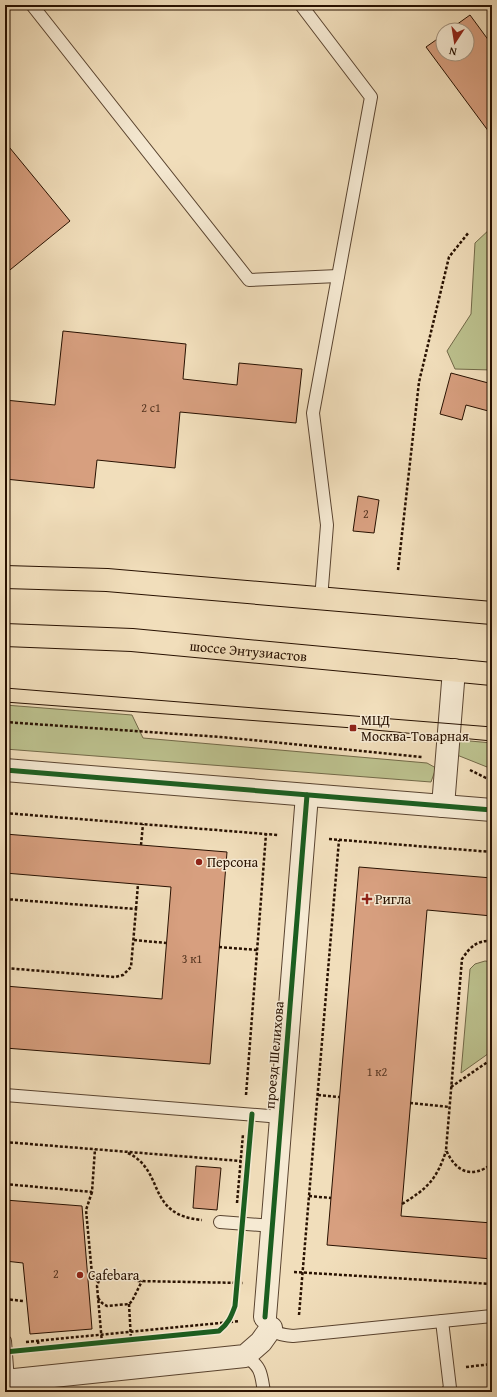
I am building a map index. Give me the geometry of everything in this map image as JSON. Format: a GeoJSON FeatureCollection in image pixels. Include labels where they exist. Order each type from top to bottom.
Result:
{"type":"FeatureCollection","features":[{"type":"Feature","properties":{"kind":"main road"},"geometry":{"type":"LineString","coordinates":[[5,576],[107,580],[492,613]]}},
{"type":"Feature","properties":{"kind":"main road","name":"шоссе Энтузиастов"},"geometry":{"type":"LineString","coordinates":[[5,635],[132,640],[492,674]]}},
{"type":"Feature","properties":{"kind":"street"},"geometry":{"type":"LineString","coordinates":[[443,806],[454,670]]}},
{"type":"Feature","properties":{"kind":"street"},"geometry":{"type":"LineString","coordinates":[[5,770],[492,810]]}},
{"type":"Feature","properties":{"kind":"street","name":"проезд Шелихова"},"geometry":{"type":"LineString","coordinates":[[267,1321],[281,1117],[307,794]]}},
{"type":"Feature","properties":{"kind":"street"},"geometry":{"type":"LineString","coordinates":[[7,1381],[245,1356],[261,1342],[267,1321]]}},
{"type":"Feature","properties":{"kind":"lane"},"geometry":{"type":"LineString","coordinates":[[32,5],[249,280],[338,276]]}},
{"type":"Feature","properties":{"kind":"lane"},"geometry":{"type":"LineString","coordinates":[[301,5],[371,97],[313,413],[327,525],[321,599]]}},
{"type":"Feature","properties":{"kind":"lane"},"geometry":{"type":"LineString","coordinates":[[5,1095],[281,1117]]}},
{"type":"Feature","properties":{"kind":"lane"},"geometry":{"type":"LineString","coordinates":[[220,1222],[273,1226]]}},
{"type":"Feature","properties":{"kind":"lane"},"geometry":{"type":"LineString","coordinates":[[267,1321],[279,1334],[297,1336],[492,1316]]}},
{"type":"Feature","properties":{"kind":"lane"},"geometry":{"type":"LineString","coordinates":[[442,1321],[450,1388],[447,1392]]}},
{"type":"Feature","properties":{"kind":"lane"},"geometry":{"type":"LineString","coordinates":[[5,1346],[7,1381]]}},
{"type":"Feature","properties":{"kind":"lane"},"geometry":{"type":"LineString","coordinates":[[245,1356],[254,1362],[260,1369],[264,1392]]}},
{"type":"Feature","properties":{"kind":"path"},"geometry":{"type":"LineString","coordinates":[[398,570],[419,382],[449,257],[468,232]]}},
{"type":"Feature","properties":{"kind":"path"},"geometry":{"type":"LineString","coordinates":[[5,722],[221,737],[448,759],[486,778],[492,779]]}},
{"type":"Feature","properties":{"kind":"path"},"geometry":{"type":"LineString","coordinates":[[5,813],[492,852]]}},
{"type":"Feature","properties":{"kind":"path"},"geometry":{"type":"LineString","coordinates":[[141,845],[143,824]]}},
{"type":"Feature","properties":{"kind":"path"},"geometry":{"type":"LineString","coordinates":[[236,1223],[266,834]]}},
{"type":"Feature","properties":{"kind":"path"},"geometry":{"type":"LineString","coordinates":[[297,1336],[339,840]]}},
{"type":"Feature","properties":{"kind":"path"},"geometry":{"type":"LineString","coordinates":[[5,968],[115,977],[123,975],[131,967],[138,884]]}},
{"type":"Feature","properties":{"kind":"path"},"geometry":{"type":"LineString","coordinates":[[5,899],[136,909]]}},
{"type":"Feature","properties":{"kind":"path"},"geometry":{"type":"LineString","coordinates":[[134,940],[166,943]]}},
{"type":"Feature","properties":{"kind":"path"},"geometry":{"type":"LineString","coordinates":[[402,1204],[430,1184],[437,1174],[446,1150],[462,959],[470,946],[483,940],[492,941]]}},
{"type":"Feature","properties":{"kind":"path"},"geometry":{"type":"LineString","coordinates":[[219,947],[257,950]]}},
{"type":"Feature","properties":{"kind":"path"},"geometry":{"type":"LineString","coordinates":[[451,1088],[492,1059]]}},
{"type":"Feature","properties":{"kind":"path"},"geometry":{"type":"LineString","coordinates":[[318,1095],[339,1097]]}},
{"type":"Feature","properties":{"kind":"path"},"geometry":{"type":"LineString","coordinates":[[410,1103],[449,1107]]}},
{"type":"Feature","properties":{"kind":"path"},"geometry":{"type":"LineString","coordinates":[[5,1142],[241,1160]]}},
{"type":"Feature","properties":{"kind":"path"},"geometry":{"type":"LineString","coordinates":[[96,1149],[92,1192],[86,1210],[92,1274],[99,1282]]}},
{"type":"Feature","properties":{"kind":"path"},"geometry":{"type":"LineString","coordinates":[[446,1150],[451,1162],[462,1170],[473,1172],[484,1170],[492,1164]]}},
{"type":"Feature","properties":{"kind":"path"},"geometry":{"type":"LineString","coordinates":[[126,1152],[137,1157],[145,1165],[164,1204],[175,1214],[191,1219],[220,1222]]}},
{"type":"Feature","properties":{"kind":"path"},"geometry":{"type":"LineString","coordinates":[[5,1184],[92,1192]]}},
{"type":"Feature","properties":{"kind":"path"},"geometry":{"type":"LineString","coordinates":[[309,1196],[331,1198]]}},
{"type":"Feature","properties":{"kind":"path"},"geometry":{"type":"LineString","coordinates":[[102,1343],[98,1297],[99,1282],[100,1278],[110,1274],[124,1274],[137,1281],[237,1282],[303,1273],[492,1284]]}},
{"type":"Feature","properties":{"kind":"path"},"geometry":{"type":"LineString","coordinates":[[236,1290],[237,1275]]}},
{"type":"Feature","properties":{"kind":"path"},"geometry":{"type":"LineString","coordinates":[[98,1297],[102,1303],[107,1306],[128,1304],[132,1301],[142,1281]]}},
{"type":"Feature","properties":{"kind":"path"},"geometry":{"type":"LineString","coordinates":[[5,1299],[23,1301]]}},
{"type":"Feature","properties":{"kind":"path"},"geometry":{"type":"LineString","coordinates":[[128,1304],[132,1340]]}},
{"type":"Feature","properties":{"kind":"path"},"geometry":{"type":"LineString","coordinates":[[5,1346],[230,1320],[267,1321]]}},
{"type":"Feature","properties":{"kind":"path"},"geometry":{"type":"LineString","coordinates":[[219,1331],[230,1320]]}},
{"type":"Feature","properties":{"kind":"path"},"geometry":{"type":"LineString","coordinates":[[124,1340],[139,1339]]}},
{"type":"Feature","properties":{"kind":"path"},"geometry":{"type":"LineString","coordinates":[[94,1344],[109,1342]]}},
{"type":"Feature","properties":{"kind":"path"},"geometry":{"type":"LineString","coordinates":[[5,1346],[47,1348]]}},
{"type":"Feature","properties":{"kind":"path"},"geometry":{"type":"LineString","coordinates":[[448,1369],[492,1364]]}},
{"type":"Feature","properties":{"kind":"green space"},"geometry":{"type":"Polygon","coordinates":[[[492,227],[492,370],[455,369],[447,351],[471,314],[475,243],[492,227]]]}},
{"type":"Feature","properties":{"kind":"green space"},"geometry":{"type":"Polygon","coordinates":[[[5,705],[132,715],[143,738],[427,763],[436,768],[431,782],[5,749],[5,705]]]}},
{"type":"Feature","properties":{"kind":"green space"},"geometry":{"type":"Polygon","coordinates":[[[459,740],[492,743],[492,769],[457,755],[459,740]]]}},
{"type":"Feature","properties":{"kind":"green space"},"geometry":{"type":"Polygon","coordinates":[[[485,961],[492,962],[492,1051],[461,1073],[470,969],[475,964],[485,961]]]}},
{"type":"Feature","properties":{"kind":"building"},"geometry":{"type":"Polygon","coordinates":[[[470,15],[492,45],[492,136],[437,62],[475,62],[475,22],[460,22],[470,15]]]}},
{"type":"Feature","properties":{"kind":"building"},"geometry":{"type":"Polygon","coordinates":[[[435,41],[435,59],[426,47],[435,41]]]}},
{"type":"Feature","properties":{"kind":"building"},"geometry":{"type":"Polygon","coordinates":[[[5,142],[70,221],[5,274],[5,142]]]}},
{"type":"Feature","properties":{"kind":"building"},"geometry":{"type":"Polygon","coordinates":[[[63,331],[186,344],[183,379],[237,385],[239,363],[302,369],[296,423],[180,412],[175,468],[97,460],[94,488],[5,479],[5,400],[55,405],[63,331]]]}},
{"type":"Feature","properties":{"kind":"building"},"geometry":{"type":"Polygon","coordinates":[[[451,373],[492,384],[492,412],[466,405],[462,420],[440,414],[451,373]]]}},
{"type":"Feature","properties":{"kind":"building"},"geometry":{"type":"Polygon","coordinates":[[[358,496],[379,500],[374,533],[353,531],[358,496]]]}},
{"type":"Feature","properties":{"kind":"building"},"geometry":{"type":"Polygon","coordinates":[[[5,834],[227,852],[210,1064],[5,1048],[5,986],[162,999],[171,887],[5,873],[5,834]]]}},
{"type":"Feature","properties":{"kind":"building"},"geometry":{"type":"Polygon","coordinates":[[[359,867],[492,878],[492,916],[427,910],[401,1216],[492,1223],[492,1259],[327,1245],[359,867]]]}},
{"type":"Feature","properties":{"kind":"building"},"geometry":{"type":"Polygon","coordinates":[[[196,1166],[221,1168],[217,1210],[193,1208],[196,1166]]]}},
{"type":"Feature","properties":{"kind":"building"},"geometry":{"type":"Polygon","coordinates":[[[5,1200],[82,1206],[92,1329],[30,1334],[23,1263],[5,1261],[5,1200]]]}},
{"type":"Feature","properties":{"kind":"tram line"},"geometry":{"type":"LineString","coordinates":[[5,688],[492,727]]}},
{"type":"Feature","properties":{"kind":"tram line"},"geometry":{"type":"LineString","coordinates":[[5,702],[353,728],[492,741]]}},
{"type":"Feature","properties":{"kind":"cycle path"},"geometry":{"type":"LineString","coordinates":[[5,770],[492,810]]}},
{"type":"Feature","properties":{"kind":"cycle path"},"geometry":{"type":"LineString","coordinates":[[265,1317],[307,795]]}},
{"type":"Feature","properties":{"kind":"cycle path"},"geometry":{"type":"LineString","coordinates":[[5,1352],[219,1331],[225,1326],[235,1306],[252,1114]]}},
{"type":"Feature","properties":{"kind":"place","name":"МЦД Москва-Товарная"},"geometry":{"type":"Point","coordinates":[353,728]}},
{"type":"Feature","properties":{"kind":"place","name":"Персона"},"geometry":{"type":"Point","coordinates":[199,862]}},
{"type":"Feature","properties":{"kind":"place","name":"Ригла"},"geometry":{"type":"Point","coordinates":[367,899]}},
{"type":"Feature","properties":{"kind":"place","name":"Cafebara"},"geometry":{"type":"Point","coordinates":[80,1275]}}]}
